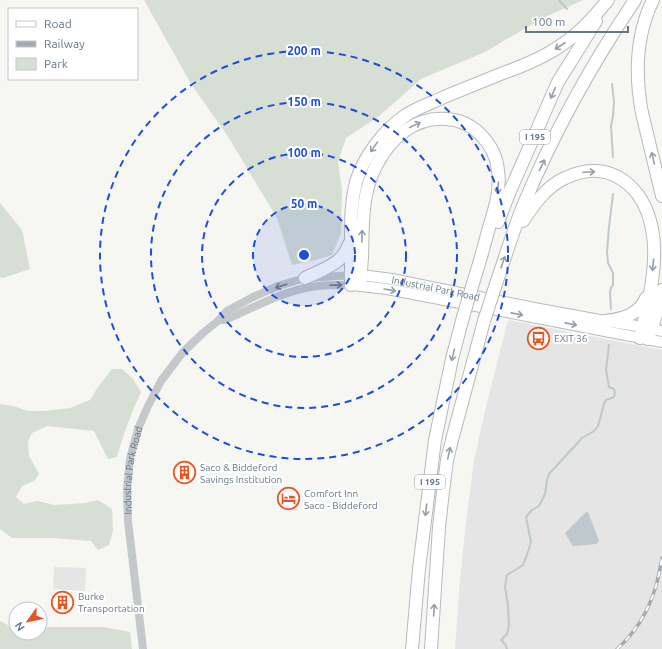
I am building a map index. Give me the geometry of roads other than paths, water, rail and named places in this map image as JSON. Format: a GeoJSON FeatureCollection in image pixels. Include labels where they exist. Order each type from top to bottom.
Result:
{"type":"FeatureCollection","features":[{"type":"Feature","properties":{"kind":"highway"},"geometry":{"type":"LineString","coordinates":[[306,278],[333,264],[343,256],[349,245],[352,204],[360,174],[369,155],[377,143],[394,124],[423,106],[548,53],[580,30],[609,0]]}},
{"type":"Feature","properties":{"kind":"highway","name":"I 195"},"geometry":{"type":"LineString","coordinates":[[412,649],[419,568],[436,440],[450,367],[474,280],[510,191],[558,82],[609,0]]}},
{"type":"Feature","properties":{"kind":"highway","name":"I 195"},"geometry":{"type":"LineString","coordinates":[[431,649],[439,527],[448,460],[484,321],[523,207],[557,132],[612,33],[634,0]]}},
{"type":"Feature","properties":{"kind":"highway"},"geometry":{"type":"LineString","coordinates":[[653,0],[641,37],[637,81],[641,106],[662,196]]}},
{"type":"Feature","properties":{"kind":"highway"},"geometry":{"type":"LineString","coordinates":[[356,280],[365,200],[376,165],[393,142],[409,128],[424,121],[440,118],[463,122],[475,129],[492,149],[498,171],[497,198],[474,280]]}},
{"type":"Feature","properties":{"kind":"highway"},"geometry":{"type":"LineString","coordinates":[[511,240],[530,210],[539,199],[555,184],[566,178],[582,172],[606,172],[629,184],[641,199],[652,229],[654,259],[651,285],[649,333]]}},
{"type":"Feature","properties":{"kind":"highway"},"geometry":{"type":"LineString","coordinates":[[351,233],[356,280]]}},
{"type":"Feature","properties":{"kind":"highway"},"geometry":{"type":"LineString","coordinates":[[605,321],[624,318],[637,311],[644,304],[651,285]]}},
{"type":"Feature","properties":{"kind":"highway"},"geometry":{"type":"LineString","coordinates":[[649,333],[656,315],[662,290]]}},
{"type":"Feature","properties":{"kind":"main road","name":"Industrial Park Road"},"geometry":{"type":"LineString","coordinates":[[356,280],[392,279],[605,321],[649,333],[662,342]]}},
{"type":"Feature","properties":{"kind":"main road","name":"Industrial Park Road"},"geometry":{"type":"LineString","coordinates":[[356,280],[387,289],[649,333]]}},
{"type":"Feature","properties":{"kind":"street","name":"Industrial Park Road"},"geometry":{"type":"LineString","coordinates":[[143,649],[127,514],[128,478],[132,452],[142,420],[161,381],[183,352],[203,333],[220,320],[223,314],[253,296],[278,286],[306,278],[356,280]]}},
{"type":"Feature","properties":{"kind":"street","name":"Industrial Park Road"},"geometry":{"type":"LineString","coordinates":[[220,320],[225,320],[277,296],[294,291],[356,280]]}},
{"type":"Feature","properties":{"kind":"waterway"},"geometry":{"type":"LineString","coordinates":[[559,0],[567,9]]}},
{"type":"Feature","properties":{"kind":"waterway"},"geometry":{"type":"LineString","coordinates":[[612,84],[614,102],[611,126],[613,157]]}},
{"type":"Feature","properties":{"kind":"waterway"},"geometry":{"type":"LineString","coordinates":[[611,309],[610,293],[613,285],[613,273],[608,263],[607,252],[613,194]]}},
{"type":"Feature","properties":{"kind":"waterway"},"geometry":{"type":"LineString","coordinates":[[507,649],[501,640],[507,634],[509,626],[505,587],[507,575],[523,565],[529,549],[531,542],[526,517],[532,510],[539,506],[545,494],[549,474],[582,438],[594,431],[598,426],[606,400],[614,397],[615,392],[614,389],[609,387],[606,370],[609,345]]}},
{"type":"Feature","properties":{"kind":"railway"},"geometry":{"type":"LineString","coordinates":[[617,649],[634,630],[648,608],[657,584],[662,558]]}},
{"type":"Feature","properties":{"kind":"place","name":"EXIT 36"},"geometry":{"type":"Point","coordinates":[538,338]}},
{"type":"Feature","properties":{"kind":"place","name":"Saco & Biddeford Savings Institution"},"geometry":{"type":"Point","coordinates":[185,473]}},
{"type":"Feature","properties":{"kind":"place","name":"Comfort Inn Saco - Biddeford"},"geometry":{"type":"Point","coordinates":[289,499]}},
{"type":"Feature","properties":{"kind":"place","name":"Burke Transportation"},"geometry":{"type":"Point","coordinates":[62,602]}}]}
